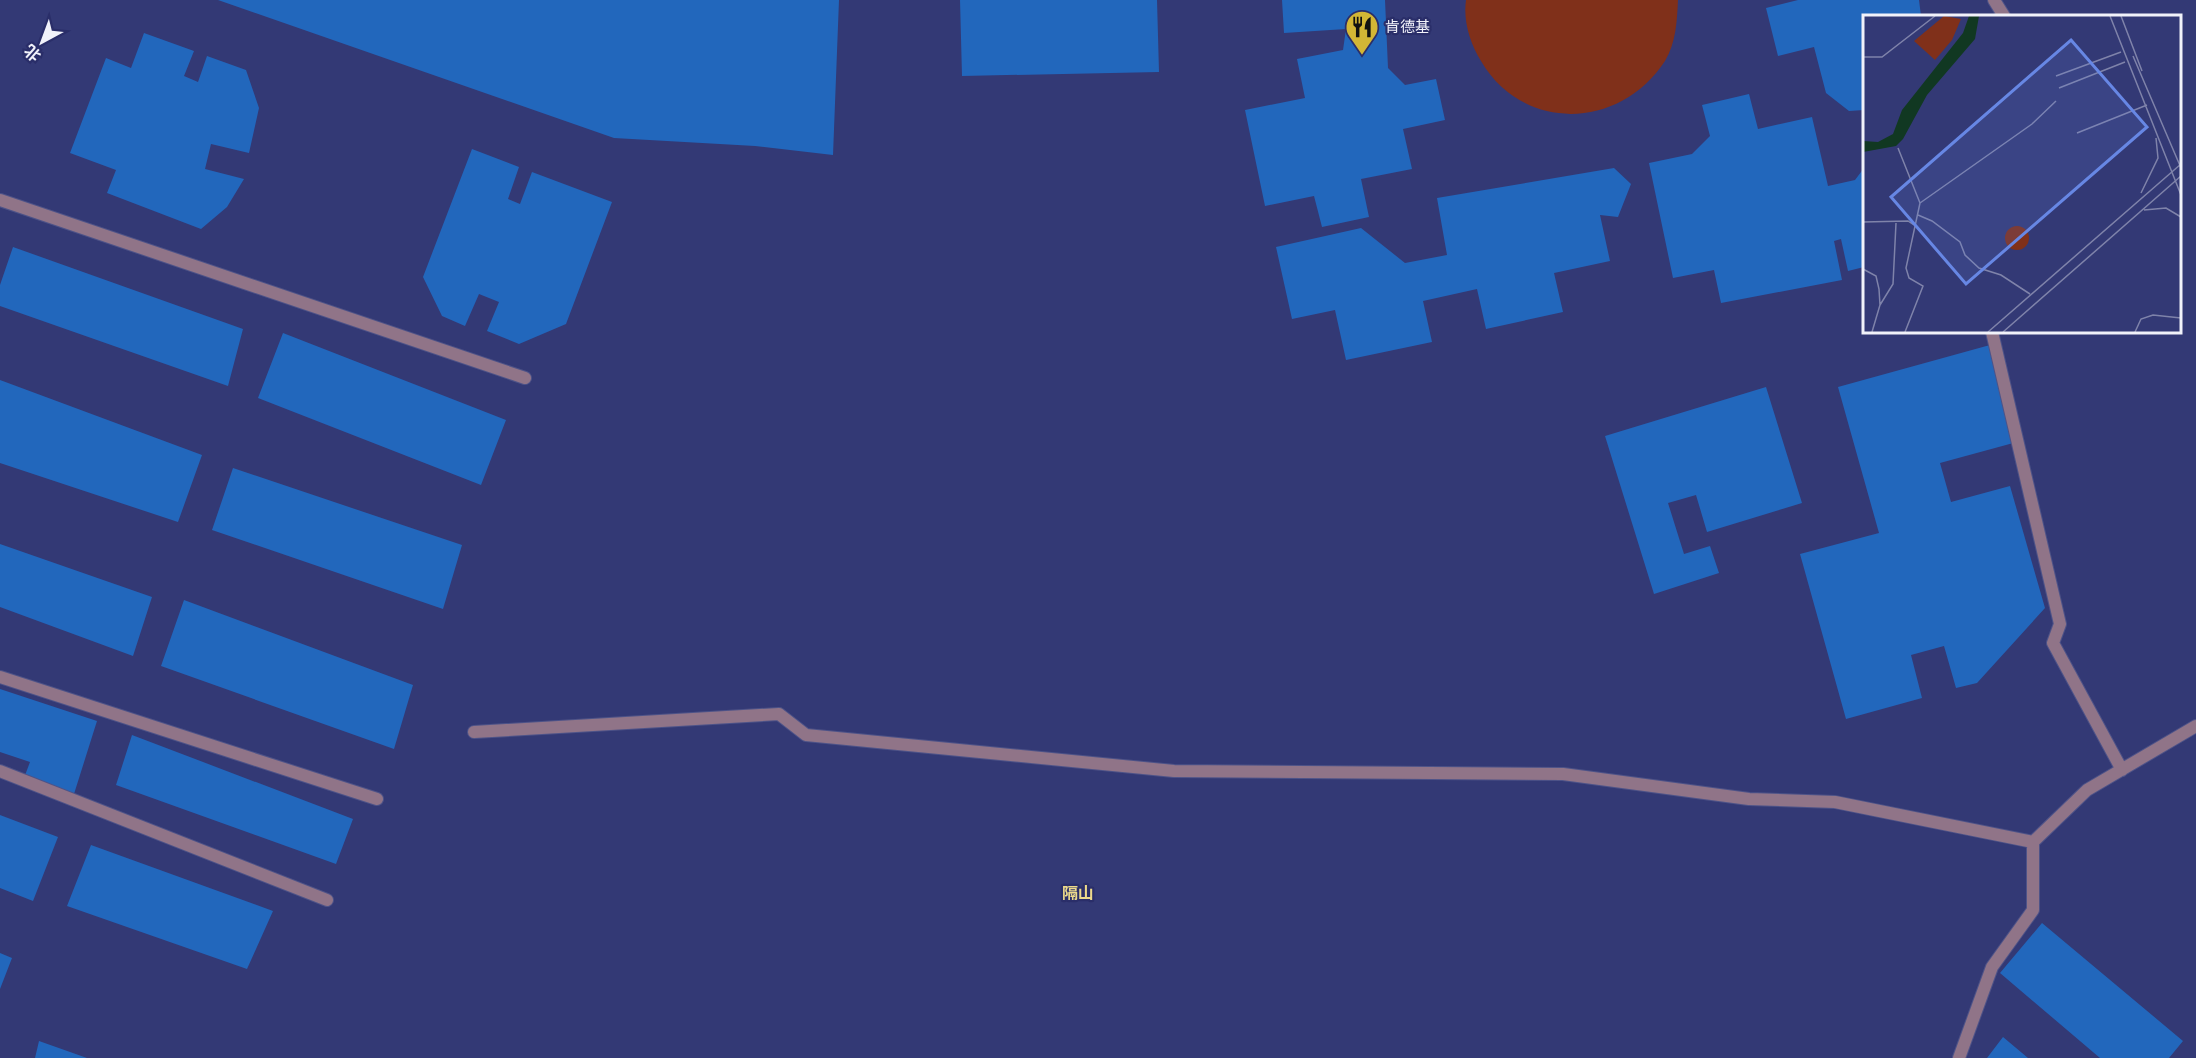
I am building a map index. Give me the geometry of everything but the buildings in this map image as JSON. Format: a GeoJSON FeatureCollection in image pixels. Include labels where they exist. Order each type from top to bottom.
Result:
{"type":"FeatureCollection","features":[{"type":"Feature","properties":{"kind":"lane"},"geometry":{"type":"LineString","coordinates":[[1994,0],[2003,15]]}},
{"type":"Feature","properties":{"kind":"lane"},"geometry":{"type":"LineString","coordinates":[[0,200],[525,378]]}},
{"type":"Feature","properties":{"kind":"lane"},"geometry":{"type":"LineString","coordinates":[[1992,333],[2060,624],[2053,643],[2122,770]]}},
{"type":"Feature","properties":{"kind":"lane"},"geometry":{"type":"LineString","coordinates":[[0,677],[377,799]]}},
{"type":"Feature","properties":{"kind":"lane"},"geometry":{"type":"LineString","coordinates":[[474,732],[779,714],[806,735],[1174,771],[1563,774],[1749,799],[1835,802],[2033,842]]}},
{"type":"Feature","properties":{"kind":"lane"},"geometry":{"type":"LineString","coordinates":[[1959,1058],[1992,967],[2033,910],[2033,842],[2087,790],[2196,726]]}},
{"type":"Feature","properties":{"kind":"lane"},"geometry":{"type":"LineString","coordinates":[[0,771],[327,900]]}},
{"type":"Feature","properties":{"kind":"shaded area"},"geometry":{"type":"Polygon","coordinates":[[[1466,0],[1678,0],[1672,47],[1665,61],[1646,84],[1623,100],[1598,110],[1572,114],[1546,111],[1521,101],[1499,85],[1481,61],[1474,47],[1467,24],[1466,0]]]}},
{"type":"Feature","properties":{"kind":"place","name":"肯德基"},"geometry":{"type":"Point","coordinates":[1362,56]}},
{"type":"Feature","properties":{"kind":"district","name":"隔山"},"geometry":{"type":"Point","coordinates":[1078,893]}}]}
